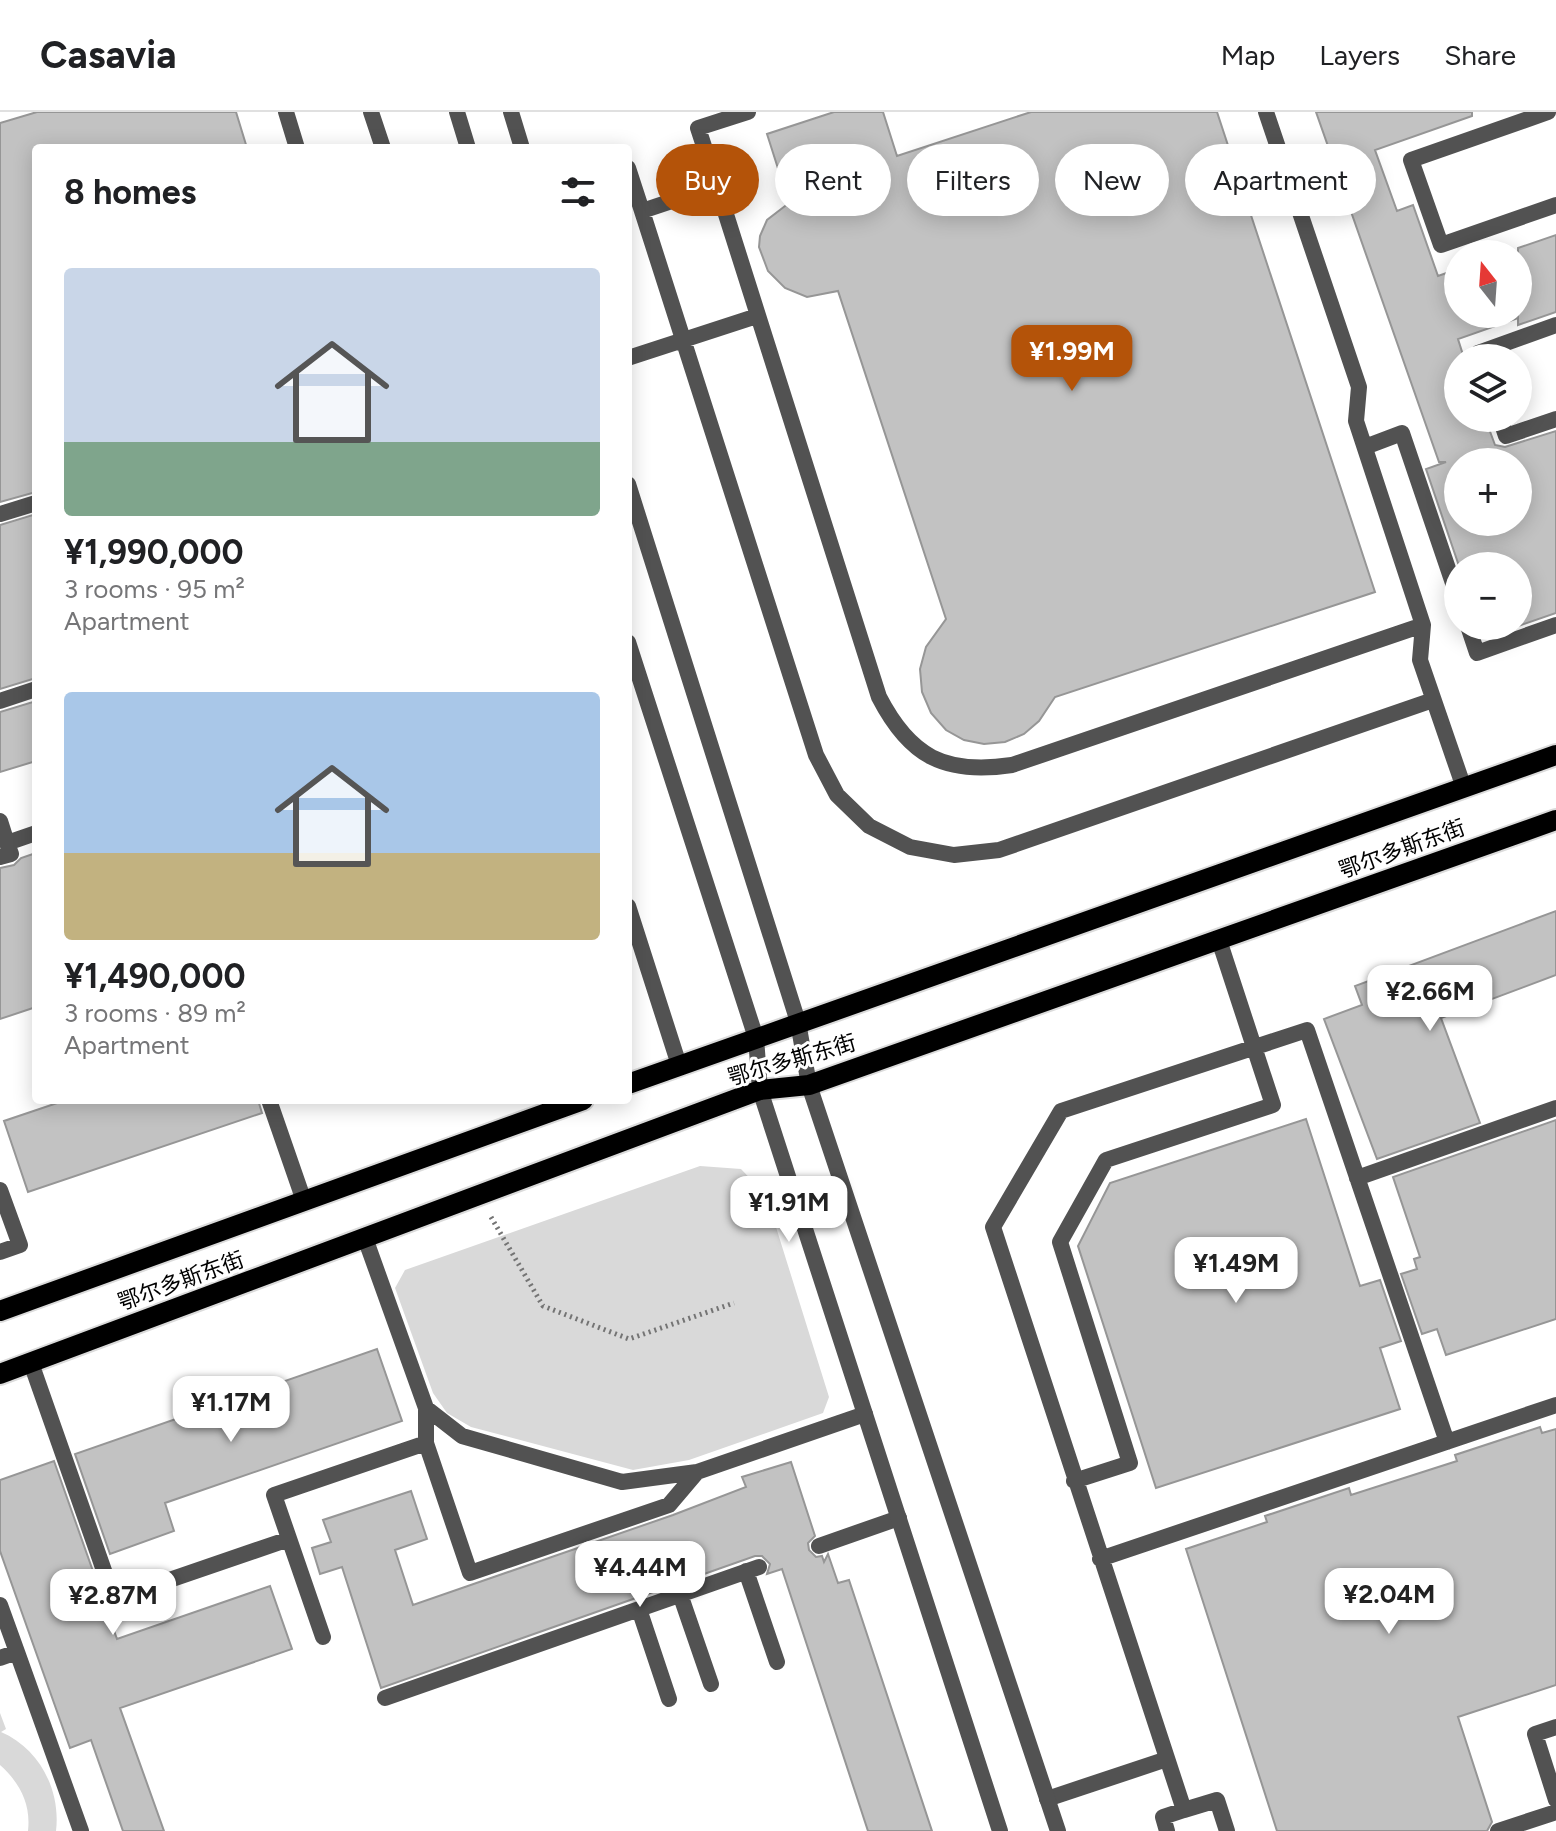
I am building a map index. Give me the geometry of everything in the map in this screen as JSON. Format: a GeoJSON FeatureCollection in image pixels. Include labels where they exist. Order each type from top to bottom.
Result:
{"type":"FeatureCollection","features":[{"type":"Feature","properties":{"kind":"main road","name":"鄂尔多斯东街"},"geometry":{"type":"LineString","coordinates":[[632,1083],[1556,755]]}},
{"type":"Feature","properties":{"kind":"main road","name":"鄂尔多斯东街"},"geometry":{"type":"LineString","coordinates":[[0,1374],[760,1090],[809,1085],[1556,820]]}},
{"type":"Feature","properties":{"kind":"main road","name":"鄂尔多斯东街"},"geometry":{"type":"LineString","coordinates":[[0,1311],[572,1104]]}},
{"type":"Feature","properties":{"kind":"street"},"geometry":{"type":"LineString","coordinates":[[286,112],[296,144]]}},
{"type":"Feature","properties":{"kind":"street"},"geometry":{"type":"LineString","coordinates":[[371,112],[382,144]]}},
{"type":"Feature","properties":{"kind":"street"},"geometry":{"type":"LineString","coordinates":[[457,112],[467,144]]}},
{"type":"Feature","properties":{"kind":"street"},"geometry":{"type":"LineString","coordinates":[[511,112],[521,144]]}},
{"type":"Feature","properties":{"kind":"street"},"geometry":{"type":"LineString","coordinates":[[703,144],[698,128],[748,112]]}},
{"type":"Feature","properties":{"kind":"street"},"geometry":{"type":"LineString","coordinates":[[1266,112],[1359,387],[1356,421],[1423,625],[1420,660],[1464,788]]}},
{"type":"Feature","properties":{"kind":"street"},"geometry":{"type":"LineString","coordinates":[[1548,112],[1411,160],[1441,245],[1556,205]]}},
{"type":"Feature","properties":{"kind":"street"},"geometry":{"type":"LineString","coordinates":[[632,180],[816,755],[837,795],[869,826],[910,847],[954,855],[999,850],[1433,700]]}},
{"type":"Feature","properties":{"kind":"street"},"geometry":{"type":"LineString","coordinates":[[642,211],[656,206]]}},
{"type":"Feature","properties":{"kind":"street"},"geometry":{"type":"LineString","coordinates":[[726,216],[879,697],[894,726],[917,749],[947,764],[979,770],[1012,765],[1423,625]]}},
{"type":"Feature","properties":{"kind":"street"},"geometry":{"type":"LineString","coordinates":[[632,357],[757,316]]}},
{"type":"Feature","properties":{"kind":"street"},"geometry":{"type":"LineString","coordinates":[[1503,344],[1556,325]]}},
{"type":"Feature","properties":{"kind":"street"},"geometry":{"type":"LineString","coordinates":[[1532,427],[1556,419]]}},
{"type":"Feature","properties":{"kind":"street"},"geometry":{"type":"LineString","coordinates":[[1365,447],[1402,433],[1444,557]]}},
{"type":"Feature","properties":{"kind":"street"},"geometry":{"type":"LineString","coordinates":[[632,497],[798,1022],[809,1085],[1058,1831]]}},
{"type":"Feature","properties":{"kind":"street"},"geometry":{"type":"LineString","coordinates":[[0,514],[32,504]]}},
{"type":"Feature","properties":{"kind":"street"},"geometry":{"type":"LineString","coordinates":[[1532,634],[1556,625]]}},
{"type":"Feature","properties":{"kind":"street"},"geometry":{"type":"LineString","coordinates":[[1473,640],[1477,653],[1514,640]]}},
{"type":"Feature","properties":{"kind":"street"},"geometry":{"type":"LineString","coordinates":[[632,654],[756,1038],[760,1090],[1000,1831]]}},
{"type":"Feature","properties":{"kind":"street"},"geometry":{"type":"LineString","coordinates":[[0,701],[32,690]]}},
{"type":"Feature","properties":{"kind":"street"},"geometry":{"type":"LineString","coordinates":[[0,821],[4,850],[32,835]]}},
{"type":"Feature","properties":{"kind":"street"},"geometry":{"type":"LineString","coordinates":[[632,918],[679,1065]]}},
{"type":"Feature","properties":{"kind":"street"},"geometry":{"type":"LineString","coordinates":[[1074,1481],[1130,1463],[1060,1242],[1106,1160],[1273,1105],[1219,940]]}},
{"type":"Feature","properties":{"kind":"street"},"geometry":{"type":"LineString","coordinates":[[1184,1810],[993,1227],[1061,1111],[1307,1030],[1447,1442]]}},
{"type":"Feature","properties":{"kind":"street"},"geometry":{"type":"LineString","coordinates":[[270,1104],[304,1201]]}},
{"type":"Feature","properties":{"kind":"street"},"geometry":{"type":"LineString","coordinates":[[1357,1178],[1556,1108]]}},
{"type":"Feature","properties":{"kind":"street"},"geometry":{"type":"LineString","coordinates":[[0,1190],[20,1245],[0,1252]]}},
{"type":"Feature","properties":{"kind":"street"},"geometry":{"type":"LineString","coordinates":[[365,1238],[426,1408],[426,1443],[470,1573],[669,1505],[697,1472]]}},
{"type":"Feature","properties":{"kind":"street"},"geometry":{"type":"LineString","coordinates":[[31,1363],[114,1599],[289,1539]]}},
{"type":"Feature","properties":{"kind":"street"},"geometry":{"type":"LineString","coordinates":[[1100,1559],[1556,1405]]}},
{"type":"Feature","properties":{"kind":"street"},"geometry":{"type":"LineString","coordinates":[[426,1408],[462,1436],[622,1482],[697,1472],[865,1414]]}},
{"type":"Feature","properties":{"kind":"street"},"geometry":{"type":"LineString","coordinates":[[323,1637],[274,1495],[426,1443]]}},
{"type":"Feature","properties":{"kind":"street"},"geometry":{"type":"LineString","coordinates":[[819,1546],[899,1518]]}},
{"type":"Feature","properties":{"kind":"street"},"geometry":{"type":"LineString","coordinates":[[385,1698],[753,1569],[777,1662]]}},
{"type":"Feature","properties":{"kind":"street"},"geometry":{"type":"LineString","coordinates":[[680,1594],[711,1684]]}},
{"type":"Feature","properties":{"kind":"street"},"geometry":{"type":"LineString","coordinates":[[0,1605],[81,1831]]}},
{"type":"Feature","properties":{"kind":"street"},"geometry":{"type":"LineString","coordinates":[[639,1609],[669,1699]]}},
{"type":"Feature","properties":{"kind":"street"},"geometry":{"type":"LineString","coordinates":[[0,1658],[17,1652]]}},
{"type":"Feature","properties":{"kind":"street"},"geometry":{"type":"LineString","coordinates":[[1556,1727],[1535,1734],[1556,1800]]}},
{"type":"Feature","properties":{"kind":"street"},"geometry":{"type":"LineString","coordinates":[[1047,1799],[1167,1759]]}},
{"type":"Feature","properties":{"kind":"street"},"geometry":{"type":"LineString","coordinates":[[1167,1831],[1163,1817],[1217,1800],[1227,1831]]}},
{"type":"Feature","properties":{"kind":"street"},"geometry":{"type":"LineString","coordinates":[[1498,1831],[1556,1812]]}},
{"type":"Feature","properties":{"kind":"path"},"geometry":{"type":"LineString","coordinates":[[478,1196],[543,1306],[629,1339],[734,1303]]}},
{"type":"Feature","properties":{"kind":"shaded area"},"geometry":{"type":"Polygon","coordinates":[[[700,1166],[741,1169],[766,1195],[829,1397],[823,1413],[689,1460],[633,1470],[471,1427],[447,1413],[433,1393],[395,1288],[405,1270],[700,1166]]]}},
{"type":"Feature","properties":{"kind":"shaded area"},"geometry":{"type":"Polygon","coordinates":[[[0,1713],[6,1729],[1,1732],[26,1748],[45,1772],[55,1800],[56,1831],[28,1831],[28,1812],[23,1795],[0,1765],[0,1713]]]}},
{"type":"Feature","properties":{"kind":"building"},"geometry":{"type":"Polygon","coordinates":[[[37,112],[236,112],[246,144],[32,144],[32,493],[0,502],[0,123],[37,112]]]}},
{"type":"Feature","properties":{"kind":"building"},"geometry":{"type":"Polygon","coordinates":[[[834,112],[883,112],[897,156],[907,153],[907,216],[1039,216],[1039,144],[934,144],[1031,112],[1217,112],[1228,144],[1185,144],[1185,216],[1251,216],[1375,592],[1055,697],[1039,721],[1024,734],[1005,742],[984,744],[964,740],[946,730],[931,713],[922,692],[920,669],[926,647],[946,619],[838,291],[807,297],[785,288],[768,271],[759,247],[767,220],[775,214],[891,216],[891,144],[775,144],[775,159],[767,134],[834,112]]]}},
{"type":"Feature","properties":{"kind":"building"},"geometry":{"type":"Polygon","coordinates":[[[1316,112],[1472,112],[1472,116],[1376,150],[1376,144],[1327,144],[1316,112]]]}},
{"type":"Feature","properties":{"kind":"building"},"geometry":{"type":"Polygon","coordinates":[[[1376,153],[1397,211],[1413,205],[1438,276],[1444,274],[1444,328],[1489,328],[1458,339],[1460,344],[1444,344],[1444,432],[1490,432],[1495,445],[1505,447],[1556,431],[1556,613],[1532,621],[1532,552],[1454,552],[1449,536],[1532,536],[1532,448],[1444,448],[1444,462],[1439,462],[1353,216],[1376,216],[1376,153]]]}},
{"type":"Feature","properties":{"kind":"building"},"geometry":{"type":"Polygon","coordinates":[[[1556,235],[1556,312],[1532,320],[1532,243],[1556,235]]]}},
{"type":"Feature","properties":{"kind":"building"},"geometry":{"type":"Polygon","coordinates":[[[1444,463],[1444,522],[1426,469],[1444,463]]]}},
{"type":"Feature","properties":{"kind":"building"},"geometry":{"type":"Polygon","coordinates":[[[32,515],[32,679],[0,689],[0,525],[32,515]]]}},
{"type":"Feature","properties":{"kind":"building"},"geometry":{"type":"Polygon","coordinates":[[[32,702],[32,762],[0,772],[0,712],[32,702]]]}},
{"type":"Feature","properties":{"kind":"building"},"geometry":{"type":"Polygon","coordinates":[[[32,854],[32,1008],[0,1019],[0,868],[14,865],[21,858],[32,854]]]}},
{"type":"Feature","properties":{"kind":"building"},"geometry":{"type":"Polygon","coordinates":[[[1556,911],[1556,975],[1441,1018],[1480,1123],[1377,1159],[1324,1019],[1362,1005],[1355,986],[1556,911]]]}},
{"type":"Feature","properties":{"kind":"building"},"geometry":{"type":"Polygon","coordinates":[[[54,1104],[259,1104],[262,1113],[28,1192],[4,1121],[54,1104]]]}},
{"type":"Feature","properties":{"kind":"building"},"geometry":{"type":"Polygon","coordinates":[[[1306,1119],[1360,1286],[1380,1280],[1401,1341],[1380,1348],[1400,1409],[1156,1488],[1078,1246],[1110,1183],[1306,1119]]]}},
{"type":"Feature","properties":{"kind":"building"},"geometry":{"type":"Polygon","coordinates":[[[1556,1120],[1556,1319],[1446,1355],[1437,1329],[1422,1334],[1401,1274],[1417,1269],[1414,1259],[1420,1257],[1393,1177],[1556,1120]]]}},
{"type":"Feature","properties":{"kind":"building"},"geometry":{"type":"Polygon","coordinates":[[[377,1349],[402,1421],[165,1503],[174,1531],[110,1554],[75,1454],[377,1349]]]}},
{"type":"Feature","properties":{"kind":"building"},"geometry":{"type":"Polygon","coordinates":[[[1540,1427],[1542,1433],[1556,1429],[1556,1685],[1458,1717],[1492,1822],[1487,1831],[1277,1831],[1186,1549],[1267,1522],[1265,1516],[1349,1488],[1351,1495],[1457,1461],[1455,1455],[1540,1427]]]}},
{"type":"Feature","properties":{"kind":"building"},"geometry":{"type":"Polygon","coordinates":[[[54,1461],[117,1639],[270,1586],[292,1649],[120,1708],[164,1831],[123,1831],[91,1740],[70,1748],[0,1551],[0,1480],[54,1461]]]}},
{"type":"Feature","properties":{"kind":"building"},"geometry":{"type":"Polygon","coordinates":[[[791,1462],[815,1536],[808,1543],[809,1550],[816,1557],[822,1556],[824,1562],[828,1554],[838,1583],[849,1580],[932,1831],[868,1831],[782,1569],[767,1574],[770,1564],[762,1556],[381,1688],[342,1567],[320,1574],[312,1548],[331,1542],[323,1520],[411,1491],[427,1539],[395,1550],[413,1605],[673,1515],[746,1487],[742,1477],[791,1462]]]}}]}
